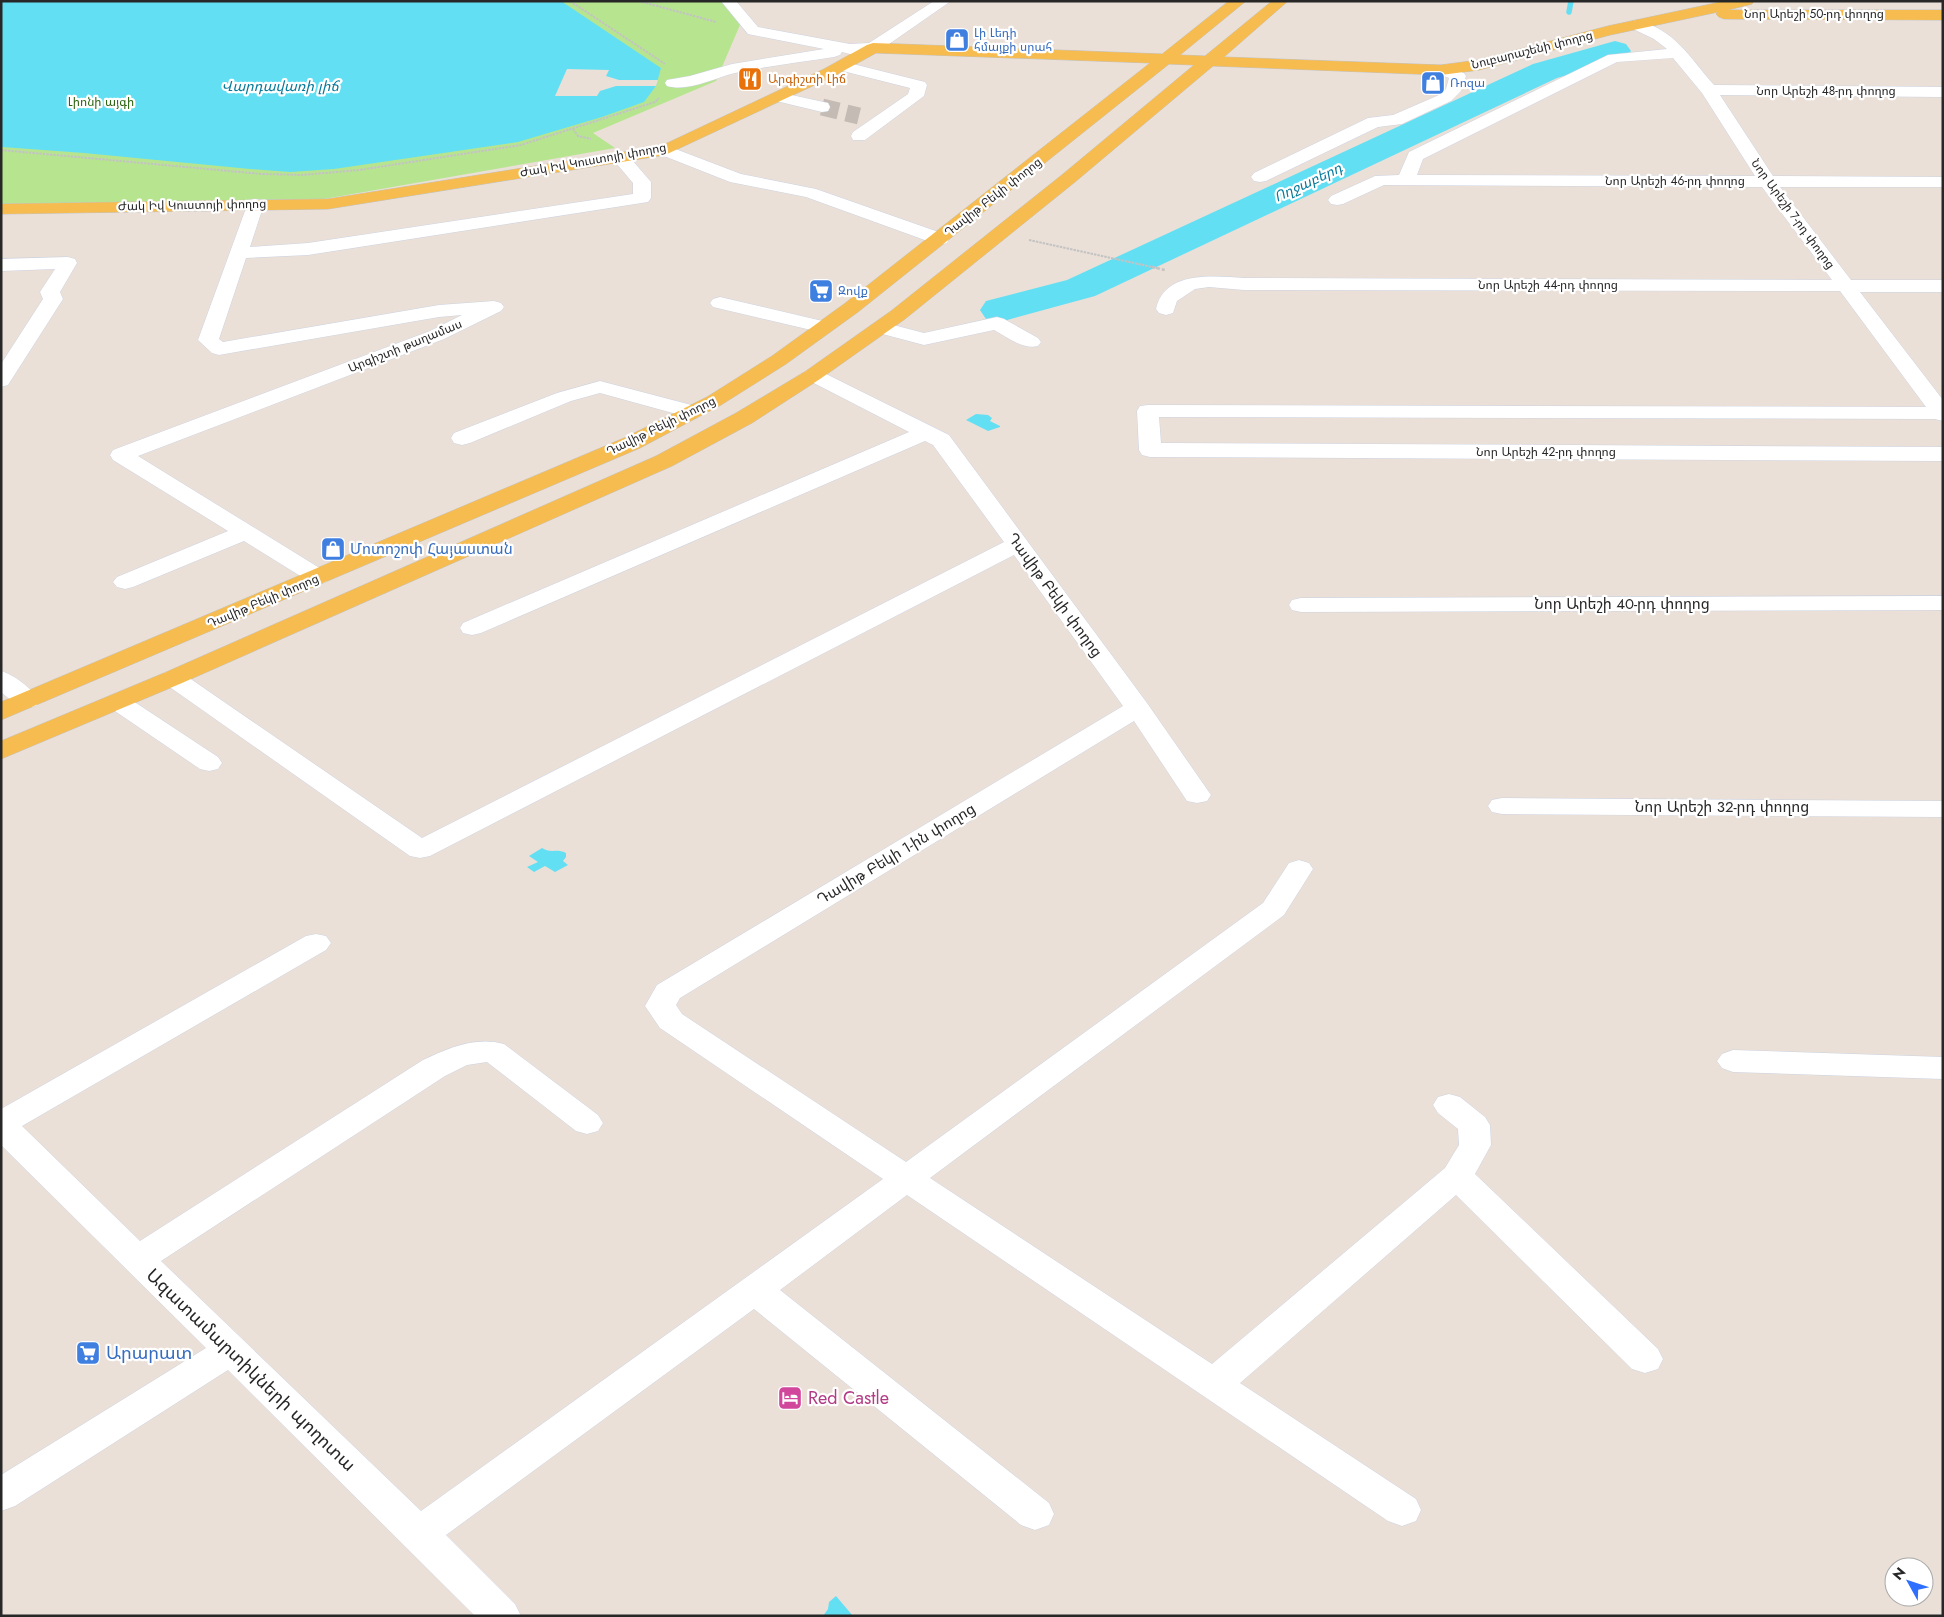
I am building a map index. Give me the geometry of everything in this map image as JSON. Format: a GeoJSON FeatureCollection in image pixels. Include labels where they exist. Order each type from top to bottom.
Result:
{"type":"FeatureCollection","features":[{"type":"Feature","properties":{"kind":"main road","name":"Դավիթ Բեկի փողոց"},"geometry":{"type":"LineString","coordinates":[[1,712],[632,442],[714,400],[779,360],[940,239],[1239,1]]}},
{"type":"Feature","properties":{"kind":"main road"},"geometry":{"type":"LineString","coordinates":[[1,751],[174,678],[664,460],[744,418],[813,375],[882,328],[1069,178],[1281,1]]}},
{"type":"Feature","properties":{"kind":"main road","name":"Նուբարաշենի փողոց"},"geometry":{"type":"LineString","coordinates":[[1164,59],[1441,70],[1479,65],[1636,25],[1747,1]]}},
{"type":"Feature","properties":{"kind":"main road","name":"Նոր Արեշի 50-րդ փողոց"},"geometry":{"type":"LineString","coordinates":[[1685,14],[1789,7],[1943,15]]}},
{"type":"Feature","properties":{"kind":"main road"},"geometry":{"type":"LineString","coordinates":[[873,48],[1164,59]]}},
{"type":"Feature","properties":{"kind":"main road","name":"Ժակ Իվ Կուստոյի փողոց"},"geometry":{"type":"LineString","coordinates":[[1,209],[328,204],[666,150],[841,66],[873,48]]}},
{"type":"Feature","properties":{"kind":"street"},"geometry":{"type":"LineString","coordinates":[[728,1],[753,31],[850,49]]}},
{"type":"Feature","properties":{"kind":"street"},"geometry":{"type":"LineString","coordinates":[[673,83],[691,81],[732,69],[850,49],[873,48],[944,1]]}},
{"type":"Feature","properties":{"kind":"street","name":"Նոր Արեշի 7-րդ փողոց"},"geometry":{"type":"LineString","coordinates":[[1636,25],[1664,37],[1674,46],[1677,53],[1709,90],[1767,181],[1942,414]]}},
{"type":"Feature","properties":{"kind":"street"},"geometry":{"type":"LineString","coordinates":[[1406,180],[1415,156],[1614,58],[1677,53]]}},
{"type":"Feature","properties":{"kind":"street"},"geometry":{"type":"LineString","coordinates":[[841,66],[919,85],[916,96],[859,136]]}},
{"type":"Feature","properties":{"kind":"street"},"geometry":{"type":"LineString","coordinates":[[1260,177],[1374,122],[1396,120],[1445,98],[1453,91],[1458,76],[1441,70]]}},
{"type":"Feature","properties":{"kind":"street","name":"Նոր Արեշի 48-րդ փողոց"},"geometry":{"type":"LineString","coordinates":[[1709,90],[1943,92]]}},
{"type":"Feature","properties":{"kind":"street"},"geometry":{"type":"LineString","coordinates":[[778,97],[822,107]]}},
{"type":"Feature","properties":{"kind":"street"},"geometry":{"type":"LineString","coordinates":[[860,116],[881,120]]}},
{"type":"Feature","properties":{"kind":"street"},"geometry":{"type":"LineString","coordinates":[[666,150],[736,178],[810,193],[940,239]]}},
{"type":"Feature","properties":{"kind":"street"},"geometry":{"type":"LineString","coordinates":[[238,253],[308,249],[642,198],[642,182],[620,157]]}},
{"type":"Feature","properties":{"kind":"street","name":"Նոր Արեշի 46-րդ փողոց"},"geometry":{"type":"LineString","coordinates":[[1337,200],[1381,180],[1943,182]]}},
{"type":"Feature","properties":{"kind":"street","name":"Արգիշտի թաղամաս"},"geometry":{"type":"LineString","coordinates":[[255,204],[208,340],[218,349],[439,311],[494,306],[437,335],[121,455],[318,577]]}},
{"type":"Feature","properties":{"kind":"street"},"geometry":{"type":"LineString","coordinates":[[1,265],[68,263],[50,292],[53,299],[1,381]]}},
{"type":"Feature","properties":{"kind":"street","name":"Նոր Արեշի 44-րդ փողոց"},"geometry":{"type":"LineString","coordinates":[[1166,309],[1168,299],[1189,284],[1209,281],[1254,284],[1943,286]]}},
{"type":"Feature","properties":{"kind":"street"},"geometry":{"type":"LineString","coordinates":[[720,303],[824,327]]}},
{"type":"Feature","properties":{"kind":"street"},"geometry":{"type":"LineString","coordinates":[[882,328],[924,339],[997,323],[1031,342]]}},
{"type":"Feature","properties":{"kind":"street","name":"Դավիթ Բեկի փողոց"},"geometry":{"type":"LineString","coordinates":[[813,375],[941,440],[1138,708],[1197,795]]}},
{"type":"Feature","properties":{"kind":"street"},"geometry":{"type":"LineString","coordinates":[[462,438],[564,397],[600,387],[691,412]]}},
{"type":"Feature","properties":{"kind":"street","name":"Նոր Արեշի 42-րդ փողոց"},"geometry":{"type":"LineString","coordinates":[[1942,414],[1148,411],[1150,450],[1943,454]]}},
{"type":"Feature","properties":{"kind":"street"},"geometry":{"type":"LineString","coordinates":[[472,628],[927,432]]}},
{"type":"Feature","properties":{"kind":"street"},"geometry":{"type":"LineString","coordinates":[[125,582],[245,532]]}},
{"type":"Feature","properties":{"kind":"street"},"geometry":{"type":"LineString","coordinates":[[174,678],[420,850],[1018,544]]}},
{"type":"Feature","properties":{"kind":"street","name":"Նոր Արեշի 40-րդ փողոց"},"geometry":{"type":"LineString","coordinates":[[1301,605],[1943,603]]}},
{"type":"Feature","properties":{"kind":"street"},"geometry":{"type":"LineString","coordinates":[[1,679],[27,701]]}},
{"type":"Feature","properties":{"kind":"street"},"geometry":{"type":"LineString","coordinates":[[118,702],[209,763]]}},
{"type":"Feature","properties":{"kind":"street","name":"Դավիթ Բեկի 1-ին փողոց"},"geometry":{"type":"LineString","coordinates":[[907,1178],[671,1021],[660,1006],[668,992],[1138,708]]}},
{"type":"Feature","properties":{"kind":"street","name":"Նոր Արեշի 32-րդ փողոց"},"geometry":{"type":"LineString","coordinates":[[1502,806],[1943,809]]}},
{"type":"Feature","properties":{"kind":"street"},"geometry":{"type":"LineString","coordinates":[[419,1533],[1274,910],[1299,869]]}},
{"type":"Feature","properties":{"kind":"street"},"geometry":{"type":"LineString","coordinates":[[1,1125],[316,943]]}},
{"type":"Feature","properties":{"kind":"street"},"geometry":{"type":"LineString","coordinates":[[137,1260],[434,1068],[460,1055],[493,1051],[587,1123]]}},
{"type":"Feature","properties":{"kind":"street"},"geometry":{"type":"LineString","coordinates":[[1733,1061],[1943,1068]]}},
{"type":"Feature","properties":{"kind":"street"},"geometry":{"type":"LineString","coordinates":[[1212,1385],[1457,1176],[1475,1145],[1474,1125],[1449,1105]]}},
{"type":"Feature","properties":{"kind":"street","name":"Ազատամարտիկների պողոտա"},"geometry":{"type":"LineString","coordinates":[[1,1125],[137,1260],[419,1533],[501,1616]]}},
{"type":"Feature","properties":{"kind":"street"},"geometry":{"type":"LineString","coordinates":[[1457,1176],[1645,1359]]}},
{"type":"Feature","properties":{"kind":"street"},"geometry":{"type":"LineString","coordinates":[[907,1178],[1212,1385],[1402,1510]]}},
{"type":"Feature","properties":{"kind":"street"},"geometry":{"type":"LineString","coordinates":[[755,1290],[1035,1514]]}},
{"type":"Feature","properties":{"kind":"street"},"geometry":{"type":"LineString","coordinates":[[1,1494],[230,1350]]}},
{"type":"Feature","properties":{"kind":"path"},"geometry":{"type":"LineString","coordinates":[[1,150],[262,174],[302,175],[359,170],[521,145],[655,102],[673,83],[672,69],[570,1]]}},
{"type":"Feature","properties":{"kind":"path"},"geometry":{"type":"LineString","coordinates":[[639,1],[753,31]]}},
{"type":"Feature","properties":{"kind":"path"},"geometry":{"type":"LineString","coordinates":[[999,233],[1155,268]]}},
{"type":"Feature","properties":{"kind":"green space","name":"Վարդավառի լիճ"},"geometry":{"type":"Polygon","coordinates":[[[1,1],[738,1],[740,25],[716,81],[593,133],[615,148],[324,199],[1,204],[1,1]]]}},
{"type":"Feature","properties":{"kind":"water","name":"Վարդավառի լիճ"},"geometry":{"type":"Polygon","coordinates":[[[1,1],[561,1],[661,68],[656,86],[644,102],[602,117],[518,142],[334,169],[290,172],[2,147],[1,1]]]}},
{"type":"Feature","properties":{"kind":"water"},"geometry":{"type":"Polygon","coordinates":[[[976,414],[988,415],[992,418],[990,421],[1000,427],[988,431],[966,420],[976,414]]]}},
{"type":"Feature","properties":{"kind":"water"},"geometry":{"type":"Polygon","coordinates":[[[542,848],[549,851],[566,853],[563,861],[568,865],[555,872],[545,866],[534,872],[527,867],[538,862],[529,856],[542,848]]]}},
{"type":"Feature","properties":{"kind":"water"},"geometry":{"type":"Polygon","coordinates":[[[836,1596],[853,1616],[823,1616],[828,1609],[829,1602],[836,1596]]]}},
{"type":"Feature","properties":{"kind":"pier"},"geometry":{"type":"Polygon","coordinates":[[[567,69],[609,70],[606,76],[619,80],[658,80],[656,86],[616,86],[600,91],[597,96],[555,96],[567,69]]]}},
{"type":"Feature","properties":{"kind":"waterway"},"geometry":{"type":"LineString","coordinates":[[1569,12],[1571,1]]}},
{"type":"Feature","properties":{"kind":"waterway","name":"Ողջաբերդ"},"geometry":{"type":"LineString","coordinates":[[1000,310],[1081,288],[1545,71],[1615,51]]}},
{"type":"Feature","properties":{"kind":"tunnel"},"geometry":{"type":"LineString","coordinates":[[822,107],[859,116]]}},
{"type":"Feature","properties":{"kind":"place","name":"Լի Լեդի հմայքի սրահ"},"geometry":{"type":"Point","coordinates":[957,40]}},
{"type":"Feature","properties":{"kind":"place","name":"Արգիշտի Լիճ"},"geometry":{"type":"Point","coordinates":[750,79]}},
{"type":"Feature","properties":{"kind":"place","name":"Ռոզա"},"geometry":{"type":"Point","coordinates":[1433,83]}},
{"type":"Feature","properties":{"kind":"place","name":"Զովք"},"geometry":{"type":"Point","coordinates":[821,291]}},
{"type":"Feature","properties":{"kind":"place","name":"Մոտոշոփ Հայաստան"},"geometry":{"type":"Point","coordinates":[333,549]}},
{"type":"Feature","properties":{"kind":"place","name":"Արարատ"},"geometry":{"type":"Point","coordinates":[88,1353]}},
{"type":"Feature","properties":{"kind":"place","name":"Red Castle"},"geometry":{"type":"Point","coordinates":[790,1398]}},
{"type":"Feature","properties":{"kind":"park label","name":"Լիոնի այգի"},"geometry":{"type":"Point","coordinates":[101,102]}}]}
